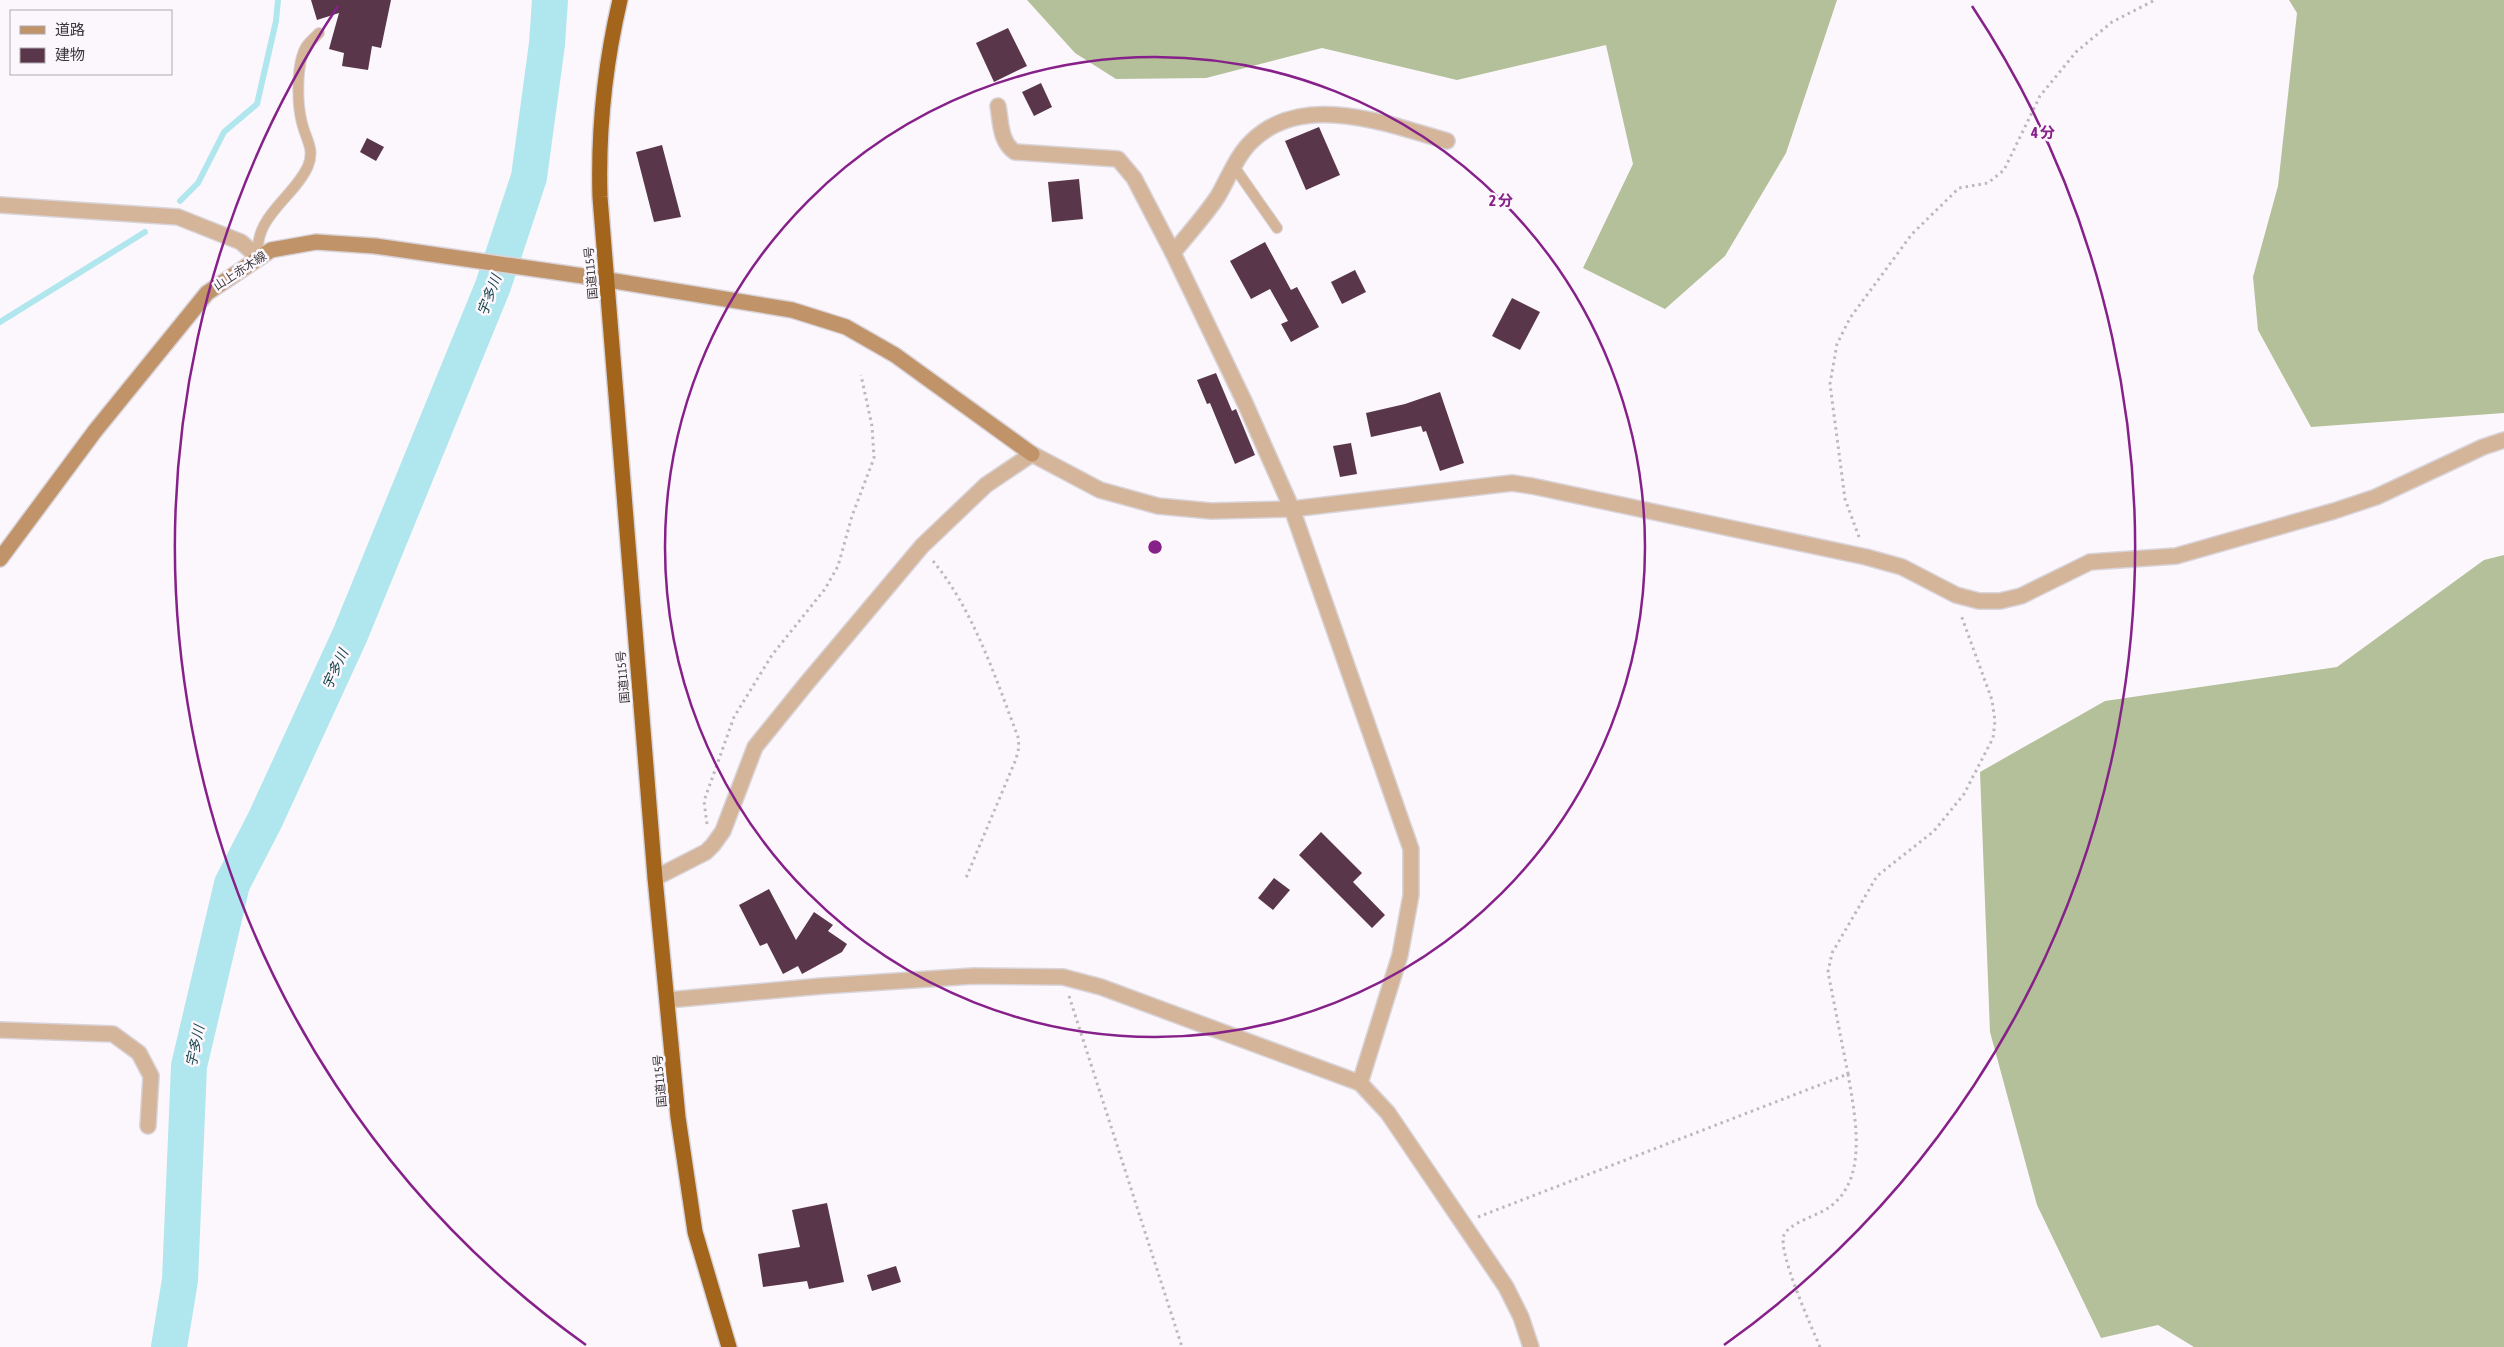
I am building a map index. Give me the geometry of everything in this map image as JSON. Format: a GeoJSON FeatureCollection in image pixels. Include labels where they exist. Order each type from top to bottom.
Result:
{"type":"FeatureCollection","features":[{"type":"Feature","properties":{"kind":"highway","name":"国道115号"},"geometry":{"type":"LineString","coordinates":[[620,0],[606,81],[598,152],[600,197],[655,878],[678,1117],[695,1232],[729,1347]]}},
{"type":"Feature","properties":{"kind":"main road","name":"山上赤木線"},"geometry":{"type":"LineString","coordinates":[[0,559],[95,431],[207,293],[271,250],[316,242],[375,246],[446,258],[590,277],[792,310],[846,327],[895,355],[1032,454]]}},
{"type":"Feature","properties":{"kind":"street"},"geometry":{"type":"LineString","coordinates":[[998,106],[1003,138],[1007,147],[1015,152],[1118,159],[1134,178],[1246,403],[1292,508],[1411,849],[1411,896],[1400,955],[1360,1083]]}},
{"type":"Feature","properties":{"kind":"street"},"geometry":{"type":"LineString","coordinates":[[1173,253],[1216,198],[1250,142],[1272,125],[1298,116],[1342,115],[1372,120],[1447,141]]}},
{"type":"Feature","properties":{"kind":"street"},"geometry":{"type":"LineString","coordinates":[[0,205],[178,217],[241,242],[259,258]]}},
{"type":"Feature","properties":{"kind":"street"},"geometry":{"type":"LineString","coordinates":[[655,878],[706,852],[713,845],[723,831],[755,746],[922,546],[986,484],[1032,454],[1100,490],[1158,506],[1211,511],[1292,508],[1512,483],[1866,557],[1902,566],[1956,594],[1979,601],[2000,601],[2021,596],[2090,562],[2185,554],[2376,497],[2504,440]]}},
{"type":"Feature","properties":{"kind":"street"},"geometry":{"type":"LineString","coordinates":[[668,1000],[822,986],[974,976],[1063,977],[1101,987],[1360,1083],[1388,1113],[1506,1287],[1521,1317],[1531,1347]]}},
{"type":"Feature","properties":{"kind":"street"},"geometry":{"type":"LineString","coordinates":[[0,1030],[113,1034],[139,1053],[151,1076],[148,1126]]}},
{"type":"Feature","properties":{"kind":"lane"},"geometry":{"type":"LineString","coordinates":[[259,258],[257,248],[261,229],[307,168],[312,153],[298,106],[300,72],[306,47],[319,33]]}},
{"type":"Feature","properties":{"kind":"lane"},"geometry":{"type":"LineString","coordinates":[[1235,168],[1277,228]]}},
{"type":"Feature","properties":{"kind":"path"},"geometry":{"type":"LineString","coordinates":[[1866,557],[1845,498],[1830,384],[1837,344],[1850,318],[1912,234],[1959,188],[1988,183],[2004,170],[2040,96],[2076,52],[2112,22],[2155,0]]}},
{"type":"Feature","properties":{"kind":"path"},"geometry":{"type":"LineString","coordinates":[[713,845],[705,818],[704,801],[734,716],[772,655],[825,589],[838,566],[852,516],[874,458],[872,426],[861,375]]}},
{"type":"Feature","properties":{"kind":"path"},"geometry":{"type":"LineString","coordinates":[[922,546],[944,574],[986,652],[1018,737],[1019,747],[1016,759],[966,878]]}},
{"type":"Feature","properties":{"kind":"path"},"geometry":{"type":"LineString","coordinates":[[1820,1347],[1784,1254],[1784,1236],[1789,1229],[1826,1210],[1841,1194],[1854,1172],[1857,1131],[1828,972],[1832,953],[1877,876],[1934,832],[1964,794],[1993,738],[1995,721],[1992,700],[1964,626],[1956,594]]}},
{"type":"Feature","properties":{"kind":"path"},"geometry":{"type":"LineString","coordinates":[[1063,977],[1182,1347]]}},
{"type":"Feature","properties":{"kind":"path"},"geometry":{"type":"LineString","coordinates":[[1463,1222],[1848,1074]]}},
{"type":"Feature","properties":{"kind":"green space"},"geometry":{"type":"Polygon","coordinates":[[[1027,0],[1837,0],[1786,153],[1725,256],[1665,309],[1583,268],[1633,164],[1606,45],[1457,80],[1322,48],[1206,78],[1116,79],[1075,53],[1027,0]]]}},
{"type":"Feature","properties":{"kind":"green space"},"geometry":{"type":"Polygon","coordinates":[[[2289,0],[2504,0],[2504,413],[2311,427],[2258,330],[2253,277],[2278,186],[2297,13],[2289,0]]]}},
{"type":"Feature","properties":{"kind":"green space"},"geometry":{"type":"Polygon","coordinates":[[[2504,555],[2504,1347],[2194,1347],[2158,1325],[2101,1338],[2037,1205],[1990,1032],[1980,772],[2105,701],[2337,667],[2484,560],[2504,555]]]}},
{"type":"Feature","properties":{"kind":"building"},"geometry":{"type":"Polygon","coordinates":[[[311,0],[391,0],[381,48],[372,46],[368,70],[342,66],[344,53],[329,49],[339,13],[317,20],[311,0]]]}},
{"type":"Feature","properties":{"kind":"building"},"geometry":{"type":"Polygon","coordinates":[[[1008,28],[1027,66],[994,82],[976,43],[1008,28]]]}},
{"type":"Feature","properties":{"kind":"building"},"geometry":{"type":"Polygon","coordinates":[[[1041,83],[1052,107],[1034,116],[1022,92],[1041,83]]]}},
{"type":"Feature","properties":{"kind":"building"},"geometry":{"type":"Polygon","coordinates":[[[1319,127],[1340,175],[1306,190],[1285,141],[1319,127]]]}},
{"type":"Feature","properties":{"kind":"building"},"geometry":{"type":"Polygon","coordinates":[[[367,138],[384,147],[376,161],[360,152],[367,138]]]}},
{"type":"Feature","properties":{"kind":"building"},"geometry":{"type":"Polygon","coordinates":[[[662,145],[681,217],[654,222],[636,152],[662,145]]]}},
{"type":"Feature","properties":{"kind":"building"},"geometry":{"type":"Polygon","coordinates":[[[1079,179],[1083,219],[1052,222],[1048,182],[1079,179]]]}},
{"type":"Feature","properties":{"kind":"building"},"geometry":{"type":"Polygon","coordinates":[[[1265,242],[1291,290],[1297,287],[1319,327],[1291,342],[1281,324],[1288,321],[1270,289],[1251,299],[1230,261],[1265,242]]]}},
{"type":"Feature","properties":{"kind":"building"},"geometry":{"type":"Polygon","coordinates":[[[1355,270],[1366,292],[1342,304],[1331,282],[1355,270]]]}},
{"type":"Feature","properties":{"kind":"building"},"geometry":{"type":"Polygon","coordinates":[[[1512,298],[1540,312],[1520,350],[1492,336],[1512,298]]]}},
{"type":"Feature","properties":{"kind":"building"},"geometry":{"type":"Polygon","coordinates":[[[1216,373],[1232,411],[1236,409],[1255,455],[1235,464],[1210,403],[1207,404],[1197,380],[1216,373]]]}},
{"type":"Feature","properties":{"kind":"building"},"geometry":{"type":"Polygon","coordinates":[[[1440,392],[1464,463],[1440,471],[1426,431],[1423,432],[1421,426],[1371,437],[1366,413],[1405,404],[1440,392]]]}},
{"type":"Feature","properties":{"kind":"building"},"geometry":{"type":"Polygon","coordinates":[[[1351,443],[1357,474],[1340,477],[1333,446],[1351,443]]]}},
{"type":"Feature","properties":{"kind":"building"},"geometry":{"type":"Polygon","coordinates":[[[1321,832],[1362,873],[1353,882],[1385,915],[1372,928],[1299,855],[1321,832]]]}},
{"type":"Feature","properties":{"kind":"building"},"geometry":{"type":"Polygon","coordinates":[[[1274,878],[1290,890],[1273,910],[1258,898],[1274,878]]]}},
{"type":"Feature","properties":{"kind":"building"},"geometry":{"type":"Polygon","coordinates":[[[769,889],[796,940],[814,912],[833,925],[828,931],[847,944],[842,952],[802,974],[798,966],[783,974],[767,943],[760,946],[739,905],[769,889]]]}},
{"type":"Feature","properties":{"kind":"building"},"geometry":{"type":"Polygon","coordinates":[[[827,1203],[844,1282],[809,1289],[807,1281],[763,1287],[758,1254],[800,1247],[792,1210],[827,1203]]]}},
{"type":"Feature","properties":{"kind":"building"},"geometry":{"type":"Polygon","coordinates":[[[896,1266],[901,1282],[872,1291],[867,1275],[896,1266]]]}},
{"type":"Feature","properties":{"kind":"waterway"},"geometry":{"type":"LineString","coordinates":[[180,201],[198,183],[224,132],[257,104],[276,21],[278,0]]}},
{"type":"Feature","properties":{"kind":"waterway","name":"宇多川"},"geometry":{"type":"LineString","coordinates":[[169,1347],[180,1280],[189,1066],[232,884],[265,820],[350,635],[493,286],[529,177],[547,44],[550,0]]}},
{"type":"Feature","properties":{"kind":"waterway"},"geometry":{"type":"LineString","coordinates":[[0,322],[145,232]]}}]}
